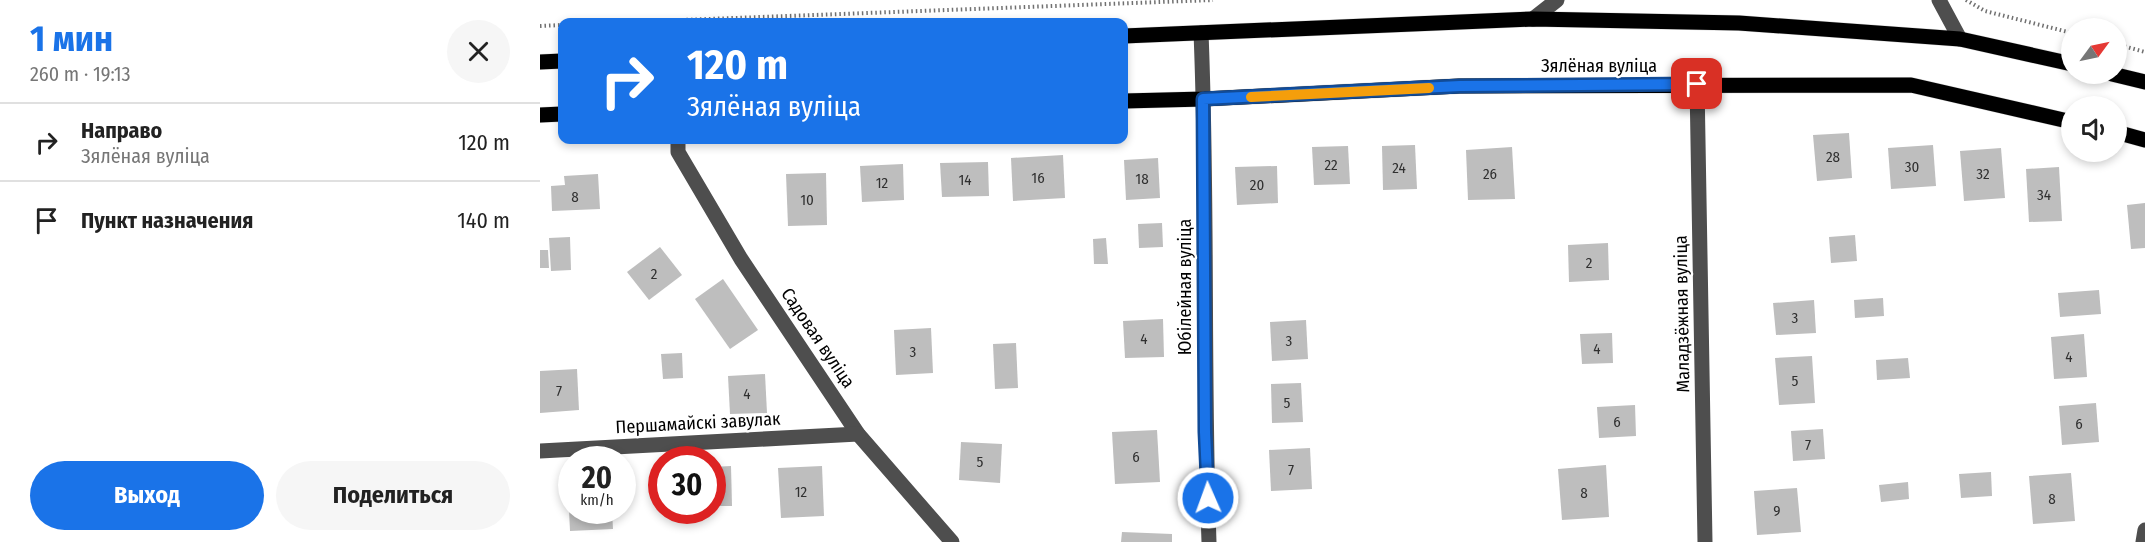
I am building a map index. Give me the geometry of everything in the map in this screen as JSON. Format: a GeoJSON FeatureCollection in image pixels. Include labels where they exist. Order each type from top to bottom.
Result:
{"type":"FeatureCollection","features":[{"type":"Feature","properties":{"kind":"main road"},"geometry":{"type":"LineString","coordinates":[[1128,36],[1533,19],[1739,23],[1960,39],[2061,62]]}},
{"type":"Feature","properties":{"kind":"main road"},"geometry":{"type":"LineString","coordinates":[[540,62],[558,61]]}},
{"type":"Feature","properties":{"kind":"main road"},"geometry":{"type":"LineString","coordinates":[[2127,78],[2145,82]]}},
{"type":"Feature","properties":{"kind":"main road","name":"Зялёная вуліца"},"geometry":{"type":"LineString","coordinates":[[1128,101],[1460,86],[1911,85],[2061,119]]}},
{"type":"Feature","properties":{"kind":"main road"},"geometry":{"type":"LineString","coordinates":[[540,115],[558,114]]}},
{"type":"Feature","properties":{"kind":"main road"},"geometry":{"type":"LineString","coordinates":[[2127,135],[2145,140]]}},
{"type":"Feature","properties":{"kind":"street"},"geometry":{"type":"LineString","coordinates":[[1533,19],[1557,0]]}},
{"type":"Feature","properties":{"kind":"street"},"geometry":{"type":"LineString","coordinates":[[1939,0],[1960,39]]}},
{"type":"Feature","properties":{"kind":"street","name":"Юбілейная вуліца"},"geometry":{"type":"LineString","coordinates":[[1201,33],[1205,432],[1209,542]]}},
{"type":"Feature","properties":{"kind":"street","name":"Маладзёжная вуліца"},"geometry":{"type":"LineString","coordinates":[[1697,84],[1705,542]]}},
{"type":"Feature","properties":{"kind":"street","name":"Садовая вуліца"},"geometry":{"type":"LineString","coordinates":[[678,144],[678,152],[741,259],[858,434],[952,542]]}},
{"type":"Feature","properties":{"kind":"street","name":"Першамайскі завулак"},"geometry":{"type":"LineString","coordinates":[[540,451],[858,434]]}},
{"type":"Feature","properties":{"kind":"street"},"geometry":{"type":"LineString","coordinates":[[2143,542],[2145,530]]}},
{"type":"Feature","properties":{"kind":"path"},"geometry":{"type":"LineString","coordinates":[[734,18],[1213,0]]}},
{"type":"Feature","properties":{"kind":"path"},"geometry":{"type":"LineString","coordinates":[[1966,0],[1985,11],[2061,30]]}},
{"type":"Feature","properties":{"kind":"path"},"geometry":{"type":"LineString","coordinates":[[540,26],[558,25]]}},
{"type":"Feature","properties":{"kind":"path"},"geometry":{"type":"LineString","coordinates":[[2127,47],[2145,52]]}},
{"type":"Feature","properties":{"kind":"building"},"geometry":{"type":"Polygon","coordinates":[[[1849,133],[1852,178],[1817,181],[1813,135],[1849,133]]]}},
{"type":"Feature","properties":{"kind":"building"},"geometry":{"type":"Polygon","coordinates":[[[1415,145],[1417,189],[1383,190],[1382,146],[1415,145]]]}},
{"type":"Feature","properties":{"kind":"building"},"geometry":{"type":"Polygon","coordinates":[[[1933,145],[1936,186],[1891,189],[1888,148],[1933,145]]]}},
{"type":"Feature","properties":{"kind":"building"},"geometry":{"type":"Polygon","coordinates":[[[1348,146],[1350,184],[1314,185],[1312,147],[1348,146]]]}},
{"type":"Feature","properties":{"kind":"building"},"geometry":{"type":"Polygon","coordinates":[[[1512,147],[1515,199],[1468,200],[1466,150],[1512,147]]]}},
{"type":"Feature","properties":{"kind":"building"},"geometry":{"type":"Polygon","coordinates":[[[2001,148],[2005,198],[1964,201],[1960,151],[2001,148]]]}},
{"type":"Feature","properties":{"kind":"building"},"geometry":{"type":"Polygon","coordinates":[[[1063,155],[1065,198],[1013,201],[1011,158],[1063,155]]]}},
{"type":"Feature","properties":{"kind":"building"},"geometry":{"type":"Polygon","coordinates":[[[1158,158],[1160,198],[1126,200],[1124,160],[1158,158]]]}},
{"type":"Feature","properties":{"kind":"building"},"geometry":{"type":"Polygon","coordinates":[[[988,162],[989,196],[942,197],[940,163],[988,162]]]}},
{"type":"Feature","properties":{"kind":"building"},"geometry":{"type":"Polygon","coordinates":[[[903,164],[904,200],[862,202],[860,166],[903,164]]]}},
{"type":"Feature","properties":{"kind":"building"},"geometry":{"type":"Polygon","coordinates":[[[1277,166],[1278,203],[1237,205],[1235,167],[1277,166]]]}},
{"type":"Feature","properties":{"kind":"building"},"geometry":{"type":"Polygon","coordinates":[[[2059,167],[2062,221],[2029,222],[2026,169],[2059,167]]]}},
{"type":"Feature","properties":{"kind":"building"},"geometry":{"type":"Polygon","coordinates":[[[826,173],[827,225],[788,226],[786,174],[826,173]]]}},
{"type":"Feature","properties":{"kind":"building"},"geometry":{"type":"Polygon","coordinates":[[[598,174],[600,209],[552,211],[551,186],[565,185],[564,176],[598,174]]]}},
{"type":"Feature","properties":{"kind":"building"},"geometry":{"type":"Polygon","coordinates":[[[2145,203],[2145,248],[2131,249],[2127,205],[2145,203]]]}},
{"type":"Feature","properties":{"kind":"building"},"geometry":{"type":"Polygon","coordinates":[[[1162,223],[1163,247],[1139,248],[1138,224],[1162,223]]]}},
{"type":"Feature","properties":{"kind":"building"},"geometry":{"type":"Polygon","coordinates":[[[1855,235],[1857,261],[1831,263],[1829,237],[1855,235]]]}},
{"type":"Feature","properties":{"kind":"building"},"geometry":{"type":"Polygon","coordinates":[[[570,237],[571,270],[551,271],[549,238],[570,237]]]}},
{"type":"Feature","properties":{"kind":"building"},"geometry":{"type":"Polygon","coordinates":[[[1106,238],[1108,264],[1094,264],[1093,239],[1106,238]]]}},
{"type":"Feature","properties":{"kind":"building"},"geometry":{"type":"Polygon","coordinates":[[[1608,243],[1609,280],[1569,282],[1568,245],[1608,243]]]}},
{"type":"Feature","properties":{"kind":"building"},"geometry":{"type":"Polygon","coordinates":[[[660,247],[682,275],[649,300],[627,272],[660,247]]]}},
{"type":"Feature","properties":{"kind":"building"},"geometry":{"type":"Polygon","coordinates":[[[540,250],[548,250],[549,268],[540,268],[540,250]]]}},
{"type":"Feature","properties":{"kind":"building"},"geometry":{"type":"Polygon","coordinates":[[[723,279],[758,330],[730,349],[695,299],[723,279]]]}},
{"type":"Feature","properties":{"kind":"building"},"geometry":{"type":"Polygon","coordinates":[[[2099,290],[2101,314],[2060,317],[2058,293],[2099,290]]]}},
{"type":"Feature","properties":{"kind":"building"},"geometry":{"type":"Polygon","coordinates":[[[1883,298],[1884,316],[1855,318],[1854,300],[1883,298]]]}},
{"type":"Feature","properties":{"kind":"building"},"geometry":{"type":"Polygon","coordinates":[[[1814,300],[1816,333],[1776,335],[1773,303],[1814,300]]]}},
{"type":"Feature","properties":{"kind":"building"},"geometry":{"type":"Polygon","coordinates":[[[1163,319],[1164,357],[1125,358],[1123,321],[1163,319]]]}},
{"type":"Feature","properties":{"kind":"building"},"geometry":{"type":"Polygon","coordinates":[[[1306,320],[1308,359],[1272,361],[1270,322],[1306,320]]]}},
{"type":"Feature","properties":{"kind":"building"},"geometry":{"type":"Polygon","coordinates":[[[931,328],[933,373],[896,375],[894,330],[931,328]]]}},
{"type":"Feature","properties":{"kind":"building"},"geometry":{"type":"Polygon","coordinates":[[[1612,333],[1613,363],[1582,364],[1580,334],[1612,333]]]}},
{"type":"Feature","properties":{"kind":"building"},"geometry":{"type":"Polygon","coordinates":[[[2084,334],[2087,377],[2054,379],[2051,337],[2084,334]]]}},
{"type":"Feature","properties":{"kind":"building"},"geometry":{"type":"Polygon","coordinates":[[[1016,343],[1018,388],[995,389],[993,344],[1016,343]]]}},
{"type":"Feature","properties":{"kind":"building"},"geometry":{"type":"Polygon","coordinates":[[[682,353],[683,378],[663,379],[661,354],[682,353]]]}},
{"type":"Feature","properties":{"kind":"building"},"geometry":{"type":"Polygon","coordinates":[[[1812,356],[1815,403],[1779,405],[1775,358],[1812,356]]]}},
{"type":"Feature","properties":{"kind":"building"},"geometry":{"type":"Polygon","coordinates":[[[1908,358],[1910,378],[1877,380],[1876,360],[1908,358]]]}},
{"type":"Feature","properties":{"kind":"building"},"geometry":{"type":"Polygon","coordinates":[[[577,369],[579,410],[540,413],[540,371],[577,369]]]}},
{"type":"Feature","properties":{"kind":"building"},"geometry":{"type":"Polygon","coordinates":[[[765,374],[767,413],[730,414],[728,376],[765,374]]]}},
{"type":"Feature","properties":{"kind":"building"},"geometry":{"type":"Polygon","coordinates":[[[1301,383],[1303,422],[1272,423],[1271,384],[1301,383]]]}},
{"type":"Feature","properties":{"kind":"building"},"geometry":{"type":"Polygon","coordinates":[[[2096,403],[2099,442],[2062,445],[2059,406],[2096,403]]]}},
{"type":"Feature","properties":{"kind":"building"},"geometry":{"type":"Polygon","coordinates":[[[1635,405],[1636,436],[1599,438],[1597,407],[1635,405]]]}},
{"type":"Feature","properties":{"kind":"building"},"geometry":{"type":"Polygon","coordinates":[[[1823,429],[1825,459],[1793,461],[1791,431],[1823,429]]]}},
{"type":"Feature","properties":{"kind":"building"},"geometry":{"type":"Polygon","coordinates":[[[1157,430],[1160,482],[1115,484],[1112,432],[1157,430]]]}},
{"type":"Feature","properties":{"kind":"building"},"geometry":{"type":"Polygon","coordinates":[[[961,442],[1002,444],[1000,483],[959,480],[961,442]]]}},
{"type":"Feature","properties":{"kind":"building"},"geometry":{"type":"Polygon","coordinates":[[[1310,448],[1312,489],[1271,491],[1269,450],[1310,448]]]}},
{"type":"Feature","properties":{"kind":"building"},"geometry":{"type":"Polygon","coordinates":[[[1606,465],[1609,517],[1562,520],[1558,469],[1606,465]]]}},
{"type":"Feature","properties":{"kind":"building"},"geometry":{"type":"Polygon","coordinates":[[[726,466],[731,466],[732,506],[726,506],[726,466]]]}},
{"type":"Feature","properties":{"kind":"building"},"geometry":{"type":"Polygon","coordinates":[[[822,466],[824,516],[781,518],[778,468],[822,466]]]}},
{"type":"Feature","properties":{"kind":"building"},"geometry":{"type":"Polygon","coordinates":[[[1991,472],[1992,496],[1961,498],[1959,474],[1991,472]]]}},
{"type":"Feature","properties":{"kind":"building"},"geometry":{"type":"Polygon","coordinates":[[[2071,473],[2075,521],[2033,524],[2029,476],[2071,473]]]}},
{"type":"Feature","properties":{"kind":"building"},"geometry":{"type":"Polygon","coordinates":[[[1908,482],[1909,499],[1881,502],[1879,485],[1908,482]]]}},
{"type":"Feature","properties":{"kind":"building"},"geometry":{"type":"Polygon","coordinates":[[[1797,488],[1801,532],[1757,535],[1754,491],[1797,488]]]}},
{"type":"Feature","properties":{"kind":"building"},"geometry":{"type":"Polygon","coordinates":[[[570,524],[613,524],[613,529],[570,531],[570,524]]]}},
{"type":"Feature","properties":{"kind":"building"},"geometry":{"type":"Polygon","coordinates":[[[1122,532],[1172,534],[1172,542],[1121,542],[1122,532]]]}},
{"type":"Feature","properties":{"kind":"slow traffic"},"geometry":{"type":"LineString","coordinates":[[1251,97],[1429,88]]}},
{"type":"Feature","properties":{"kind":"route"},"geometry":{"type":"LineString","coordinates":[[1208,498],[1205,432],[1203,99],[1460,86],[1697,84]]}}]}
